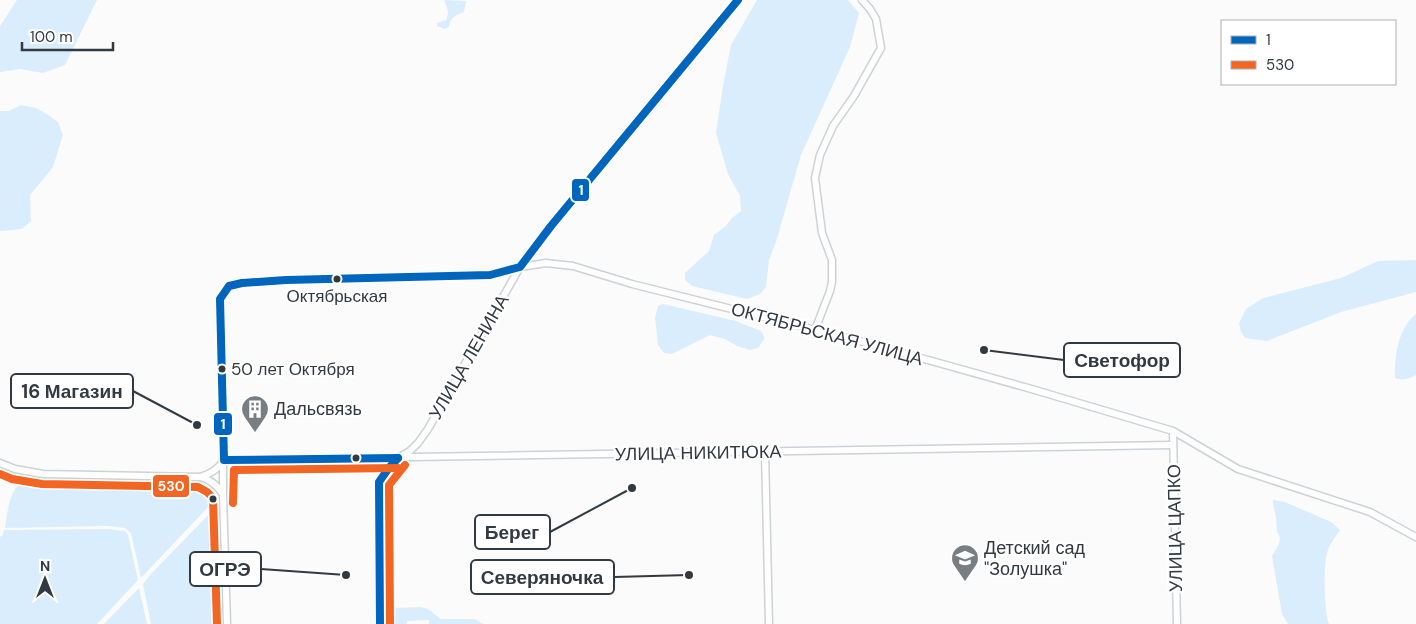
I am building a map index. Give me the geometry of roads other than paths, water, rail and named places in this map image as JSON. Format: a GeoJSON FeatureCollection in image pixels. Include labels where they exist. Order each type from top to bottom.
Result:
{"type":"FeatureCollection","features":[{"type":"Feature","properties":{"kind":"street","name":"УЛИЦА ЛЕНИНА"},"geometry":{"type":"LineString","coordinates":[[380,624],[379,482],[398,458],[410,451],[428,429],[520,267],[550,226],[738,0]]}},
{"type":"Feature","properties":{"kind":"street"},"geometry":{"type":"LineString","coordinates":[[815,330],[832,282],[832,260],[822,233],[815,178],[820,155],[833,126],[854,96],[880,48],[876,19],[862,0]]}},
{"type":"Feature","properties":{"kind":"street","name":"ОКТЯБРЬСКАЯ УЛИЦА"},"geometry":{"type":"LineString","coordinates":[[224,460],[220,299],[229,286],[242,283],[286,280],[490,275],[520,267],[546,263],[573,266],[632,284],[815,330],[1035,390],[1173,431],[1238,469],[1370,512],[1416,537]]}},
{"type":"Feature","properties":{"kind":"street","name":"УЛИЦА ЦАПКО"},"geometry":{"type":"LineString","coordinates":[[1173,431],[1177,624]]}},
{"type":"Feature","properties":{"kind":"street","name":"УЛИЦА НИКИТЮКА"},"geometry":{"type":"LineString","coordinates":[[224,460],[1173,445]]}},
{"type":"Feature","properties":{"kind":"street"},"geometry":{"type":"LineString","coordinates":[[765,452],[769,624]]}},
{"type":"Feature","properties":{"kind":"street"},"geometry":{"type":"LineString","coordinates":[[0,463],[15,469],[43,474],[200,477],[210,474],[224,460]]}},
{"type":"Feature","properties":{"kind":"street"},"geometry":{"type":"LineString","coordinates":[[224,460],[223,495],[227,624]]}},
{"type":"Feature","properties":{"kind":"street"},"geometry":{"type":"LineString","coordinates":[[200,477],[218,487],[223,495]]}},
{"type":"Feature","properties":{"kind":"place","name":"Октябрьская"},"geometry":{"type":"Point","coordinates":[337,279]}},
{"type":"Feature","properties":{"kind":"place","name":"Светофор"},"geometry":{"type":"Point","coordinates":[984,350]}},
{"type":"Feature","properties":{"kind":"place","name":"50 лет Октября"},"geometry":{"type":"Point","coordinates":[222,369]}},
{"type":"Feature","properties":{"kind":"place","name":"16 Магазин"},"geometry":{"type":"Point","coordinates":[197,425]}},
{"type":"Feature","properties":{"kind":"place","name":"Дальсвязь"},"geometry":{"type":"Point","coordinates":[255,433]}},
{"type":"Feature","properties":{"kind":"place","name":"Берег"},"geometry":{"type":"Point","coordinates":[632,488]}},
{"type":"Feature","properties":{"kind":"place","name":"ОГРЭ"},"geometry":{"type":"Point","coordinates":[346,575]}},
{"type":"Feature","properties":{"kind":"place","name":"Северяночка"},"geometry":{"type":"Point","coordinates":[689,575]}},
{"type":"Feature","properties":{"kind":"place","name":"Детский сад \"Золушка\""},"geometry":{"type":"Point","coordinates":[965,582]}}]}
